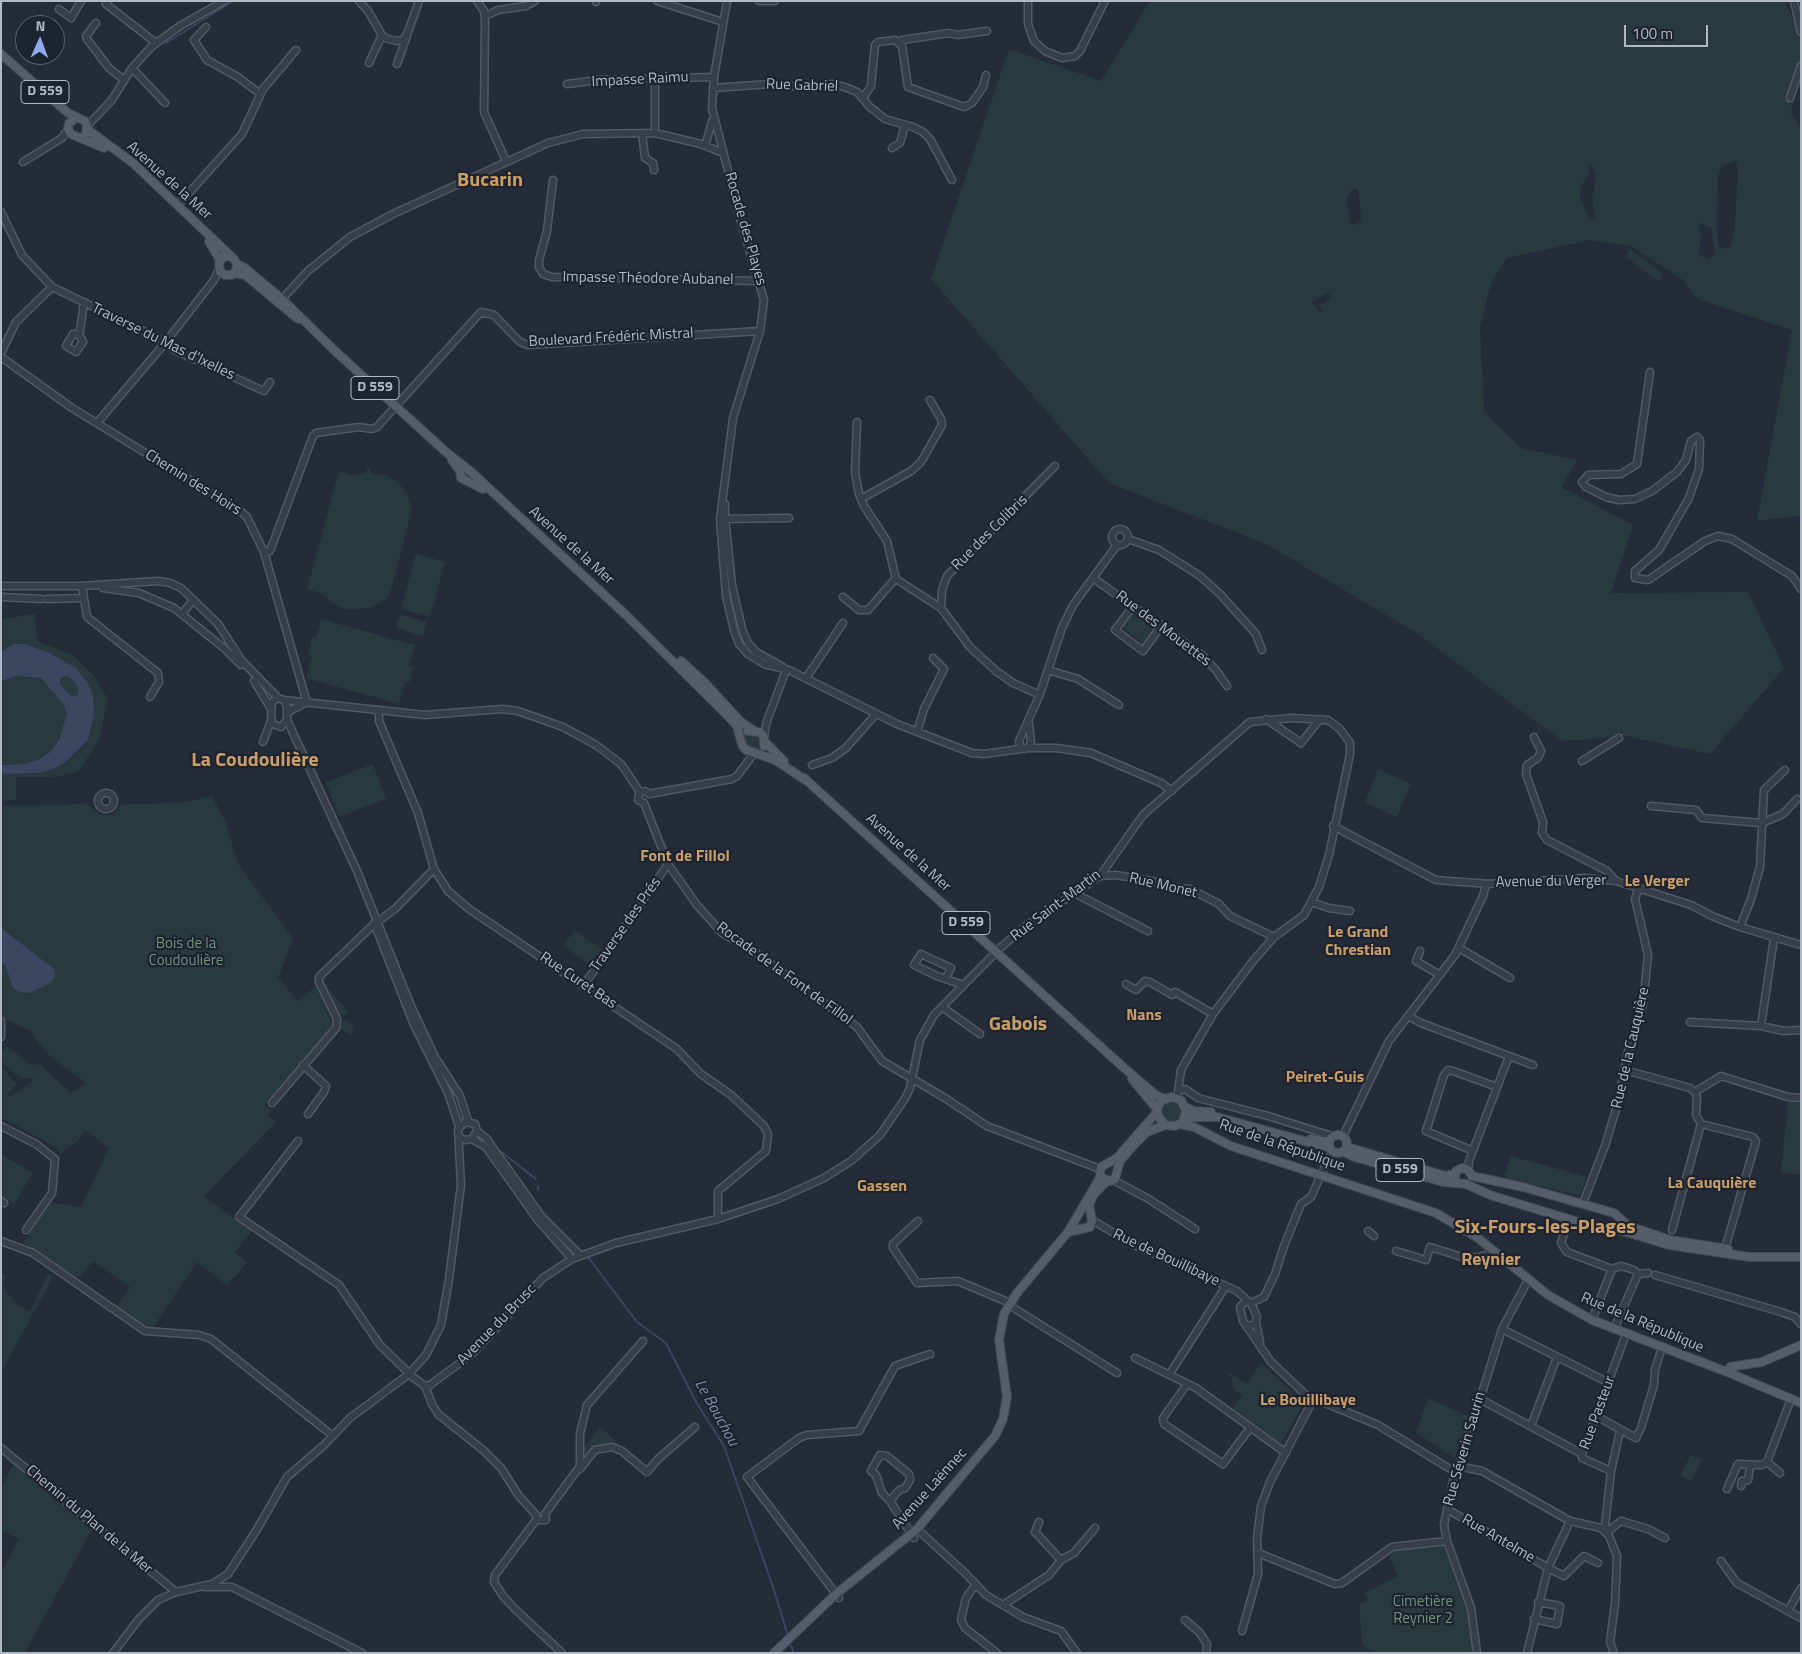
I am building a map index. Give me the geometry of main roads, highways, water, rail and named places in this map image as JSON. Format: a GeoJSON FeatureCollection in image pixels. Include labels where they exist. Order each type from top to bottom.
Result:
{"type":"FeatureCollection","features":[{"type":"Feature","properties":{"kind":"main road","name":"Avenue de la Mer"},"geometry":{"type":"LineString","coordinates":[[1,54],[76,118],[82,119],[87,128],[133,163],[229,256]]}},
{"type":"Feature","properties":{"kind":"main road","name":"Avenue de la Mer"},"geometry":{"type":"LineString","coordinates":[[14,66],[73,132],[115,154],[138,172],[199,230],[215,250],[220,260]]}},
{"type":"Feature","properties":{"kind":"main road"},"geometry":{"type":"LineString","coordinates":[[76,118],[73,132],[87,128]]}},
{"type":"Feature","properties":{"kind":"main road"},"geometry":{"type":"LineString","coordinates":[[229,256],[237,264],[234,273],[225,275],[219,269],[220,260],[229,256]]}},
{"type":"Feature","properties":{"kind":"main road","name":"Avenue de la Mer"},"geometry":{"type":"LineString","coordinates":[[237,264],[245,268],[282,299],[304,323],[396,406],[466,473],[497,498],[626,615],[714,701],[737,726],[742,738]]}},
{"type":"Feature","properties":{"kind":"main road","name":"Avenue de la Mer"},"geometry":{"type":"LineString","coordinates":[[234,273],[245,275],[288,313],[304,323]]}},
{"type":"Feature","properties":{"kind":"main road","name":"Avenue de la Mer"},"geometry":{"type":"LineString","coordinates":[[626,615],[634,618],[704,682],[741,722],[755,730]]}},
{"type":"Feature","properties":{"kind":"main road"},"geometry":{"type":"LineString","coordinates":[[755,730],[764,739],[762,749],[750,752],[744,748],[742,738],[746,732],[755,730]]}},
{"type":"Feature","properties":{"kind":"main road","name":"Avenue de la Mer"},"geometry":{"type":"LineString","coordinates":[[764,739],[1123,1067]]}},
{"type":"Feature","properties":{"kind":"main road","name":"Avenue de la Mer"},"geometry":{"type":"LineString","coordinates":[[755,752],[774,760],[807,780]]}},
{"type":"Feature","properties":{"kind":"main road","name":"D 559"},"geometry":{"type":"LineString","coordinates":[[1123,1067],[1156,1095],[1165,1099]]}},
{"type":"Feature","properties":{"kind":"main road","name":"D 559"},"geometry":{"type":"LineString","coordinates":[[1123,1067],[1157,1111]]}},
{"type":"Feature","properties":{"kind":"main road"},"geometry":{"type":"LineString","coordinates":[[1068,1232],[1080,1229],[1085,1230],[1091,1221],[1091,1200],[1109,1173],[1150,1122],[1165,1099],[1178,1094],[1185,1107],[1186,1115],[1181,1123]]}},
{"type":"Feature","properties":{"kind":"main road"},"geometry":{"type":"LineString","coordinates":[[1091,1221],[1081,1213],[1090,1192],[1147,1132],[1165,1125],[1181,1123],[1202,1116],[1225,1118],[1331,1144],[1343,1136],[1347,1142],[1345,1149],[1331,1144],[1185,1107]]}},
{"type":"Feature","properties":{"kind":"main road"},"geometry":{"type":"LineString","coordinates":[[1157,1111],[1159,1120],[1165,1125]]}},
{"type":"Feature","properties":{"kind":"main road","name":"Rue de la République"},"geometry":{"type":"LineString","coordinates":[[1181,1123],[1194,1127],[1231,1146],[1322,1174],[1436,1213],[1463,1227],[1548,1295],[1592,1320],[1727,1372],[1801,1404]]}},
{"type":"Feature","properties":{"kind":"main road","name":"D 559"},"geometry":{"type":"LineString","coordinates":[[1345,1149],[1446,1176],[1455,1174]]}},
{"type":"Feature","properties":{"kind":"main road","name":"D 559"},"geometry":{"type":"LineString","coordinates":[[1345,1149],[1407,1172],[1463,1184],[1490,1195],[1569,1219],[1611,1230],[1616,1229],[1669,1245],[1750,1257],[1801,1257]]}},
{"type":"Feature","properties":{"kind":"main road"},"geometry":{"type":"LineString","coordinates":[[1468,1169],[1463,1184],[1456,1181],[1455,1174],[1468,1169],[1614,1213],[1620,1221],[1629,1226],[1670,1240],[1756,1252],[1801,1253]]}},
{"type":"Feature","properties":{"kind":"main road","name":"Avenue Laënnec"},"geometry":{"type":"LineString","coordinates":[[774,1653],[838,1596],[916,1534],[991,1448],[1006,1423],[1011,1392],[1000,1354],[1000,1327],[1009,1304],[1068,1232],[1081,1213]]}},
{"type":"Feature","properties":{"kind":"main road"},"geometry":{"type":"LineString","coordinates":[[1075,1221],[1080,1229]]}},
{"type":"Feature","properties":{"kind":"main road"},"geometry":{"type":"LineString","coordinates":[[1616,1229],[1620,1221]]}},
{"type":"Feature","properties":{"kind":"main road"},"geometry":{"type":"LineString","coordinates":[[1727,1372],[1730,1367],[1762,1362],[1801,1345]]}},
{"type":"Feature","properties":{"kind":"main road","name":"Avenue Laënnec"},"geometry":{"type":"LineString","coordinates":[[780,1653],[785,1645]]}},
{"type":"Feature","properties":{"kind":"water"},"geometry":{"type":"Polygon","coordinates":[[[14,644],[25,644],[49,653],[76,668],[89,685],[93,696],[94,715],[88,740],[66,762],[50,770],[37,773],[1,774],[1,765],[25,764],[40,759],[50,752],[59,740],[67,714],[63,704],[41,678],[17,676],[1,681],[1,652],[14,644]],[[64,676],[60,679],[60,684],[71,696],[78,695],[78,686],[69,677],[64,676]]]}},
{"type":"Feature","properties":{"kind":"water"},"geometry":{"type":"Polygon","coordinates":[[[1,928],[54,969],[55,974],[52,982],[30,993],[20,992],[13,988],[5,964],[1,962],[1,928]]]}},
{"type":"Feature","properties":{"kind":"waterway"},"geometry":{"type":"LineString","coordinates":[[166,43],[233,1]]}},
{"type":"Feature","properties":{"kind":"waterway","name":"Le Bouchou"},"geometry":{"type":"LineString","coordinates":[[500,1151],[536,1179]]}},
{"type":"Feature","properties":{"kind":"waterway","name":"Le Bouchou"},"geometry":{"type":"LineString","coordinates":[[588,1257],[637,1322],[666,1343],[696,1402],[724,1446],[788,1636]]}},
{"type":"Feature","properties":{"kind":"waterway","name":"Le Bouchou"},"geometry":{"type":"LineString","coordinates":[[791,1646],[794,1653]]}},
{"type":"Feature","properties":{"kind":"district","name":"Bucarin"},"geometry":{"type":"Point","coordinates":[490,181]}},
{"type":"Feature","properties":{"kind":"district","name":"La Coudoulière"},"geometry":{"type":"Point","coordinates":[255,761]}},
{"type":"Feature","properties":{"kind":"district","name":"Font de Fillol"},"geometry":{"type":"Point","coordinates":[685,857]}},
{"type":"Feature","properties":{"kind":"district","name":"Le Verger"},"geometry":{"type":"Point","coordinates":[1657,882]}},
{"type":"Feature","properties":{"kind":"district","name":"Le Grand Chrestian"},"geometry":{"type":"Point","coordinates":[1358,942]}},
{"type":"Feature","properties":{"kind":"district","name":"Nans"},"geometry":{"type":"Point","coordinates":[1144,1016]}},
{"type":"Feature","properties":{"kind":"district","name":"Gabois"},"geometry":{"type":"Point","coordinates":[1018,1025]}},
{"type":"Feature","properties":{"kind":"district","name":"Peiret-Guis"},"geometry":{"type":"Point","coordinates":[1325,1078]}},
{"type":"Feature","properties":{"kind":"district","name":"La Cauquière"},"geometry":{"type":"Point","coordinates":[1712,1184]}},
{"type":"Feature","properties":{"kind":"district","name":"Gassen"},"geometry":{"type":"Point","coordinates":[882,1187]}},
{"type":"Feature","properties":{"kind":"district","name":"Six-Fours-les-Plages"},"geometry":{"type":"Point","coordinates":[1545,1228]}},
{"type":"Feature","properties":{"kind":"district","name":"Reynier"},"geometry":{"type":"Point","coordinates":[1491,1261]}},
{"type":"Feature","properties":{"kind":"district","name":"Le Bouillibaye"},"geometry":{"type":"Point","coordinates":[1308,1401]}},
{"type":"Feature","properties":{"kind":"park label","name":"Bois de la Coudoulière"},"geometry":{"type":"Point","coordinates":[186,952]}},
{"type":"Feature","properties":{"kind":"park label","name":"Cimetière Reynier 2"},"geometry":{"type":"Point","coordinates":[1423,1610]}}]}
